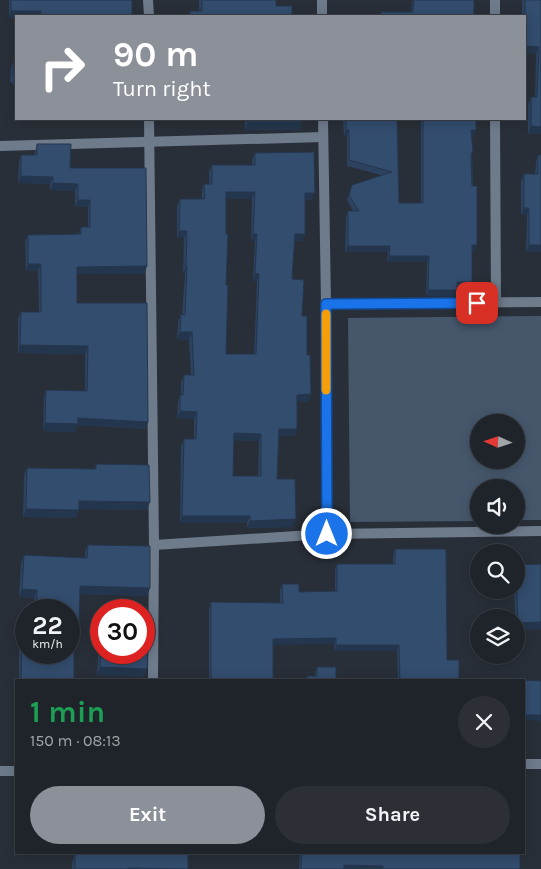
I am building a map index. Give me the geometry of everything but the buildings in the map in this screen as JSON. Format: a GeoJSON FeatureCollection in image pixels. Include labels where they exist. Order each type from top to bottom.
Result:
{"type":"FeatureCollection","features":[{"type":"Feature","properties":{"kind":"street"},"geometry":{"type":"LineString","coordinates":[[148,0],[148,15]]}},
{"type":"Feature","properties":{"kind":"street"},"geometry":{"type":"LineString","coordinates":[[322,0],[322,15]]}},
{"type":"Feature","properties":{"kind":"street"},"geometry":{"type":"LineString","coordinates":[[495,0],[495,15]]}},
{"type":"Feature","properties":{"kind":"street"},"geometry":{"type":"LineString","coordinates":[[149,120],[154,545],[153,679]]}},
{"type":"Feature","properties":{"kind":"street"},"geometry":{"type":"LineString","coordinates":[[323,120],[327,534]]}},
{"type":"Feature","properties":{"kind":"street"},"geometry":{"type":"LineString","coordinates":[[495,120],[496,302]]}},
{"type":"Feature","properties":{"kind":"street"},"geometry":{"type":"LineString","coordinates":[[0,146],[323,137]]}},
{"type":"Feature","properties":{"kind":"street"},"geometry":{"type":"LineString","coordinates":[[326,304],[541,302]]}},
{"type":"Feature","properties":{"kind":"street"},"geometry":{"type":"LineString","coordinates":[[154,545],[327,534],[541,532]]}},
{"type":"Feature","properties":{"kind":"street"},"geometry":{"type":"LineString","coordinates":[[525,764],[541,764]]}},
{"type":"Feature","properties":{"kind":"street"},"geometry":{"type":"LineString","coordinates":[[0,771],[15,770]]}},
{"type":"Feature","properties":{"kind":"shaded area"},"geometry":{"type":"Polygon","coordinates":[[[541,316],[541,520],[525,520],[525,479],[470,479],[470,521],[350,522],[348,318],[541,316]]]}},
{"type":"Feature","properties":{"kind":"slow traffic"},"geometry":{"type":"LineString","coordinates":[[326,314],[326,390]]}},
{"type":"Feature","properties":{"kind":"route"},"geometry":{"type":"LineString","coordinates":[[327,534],[326,304],[477,303]]}}]}
